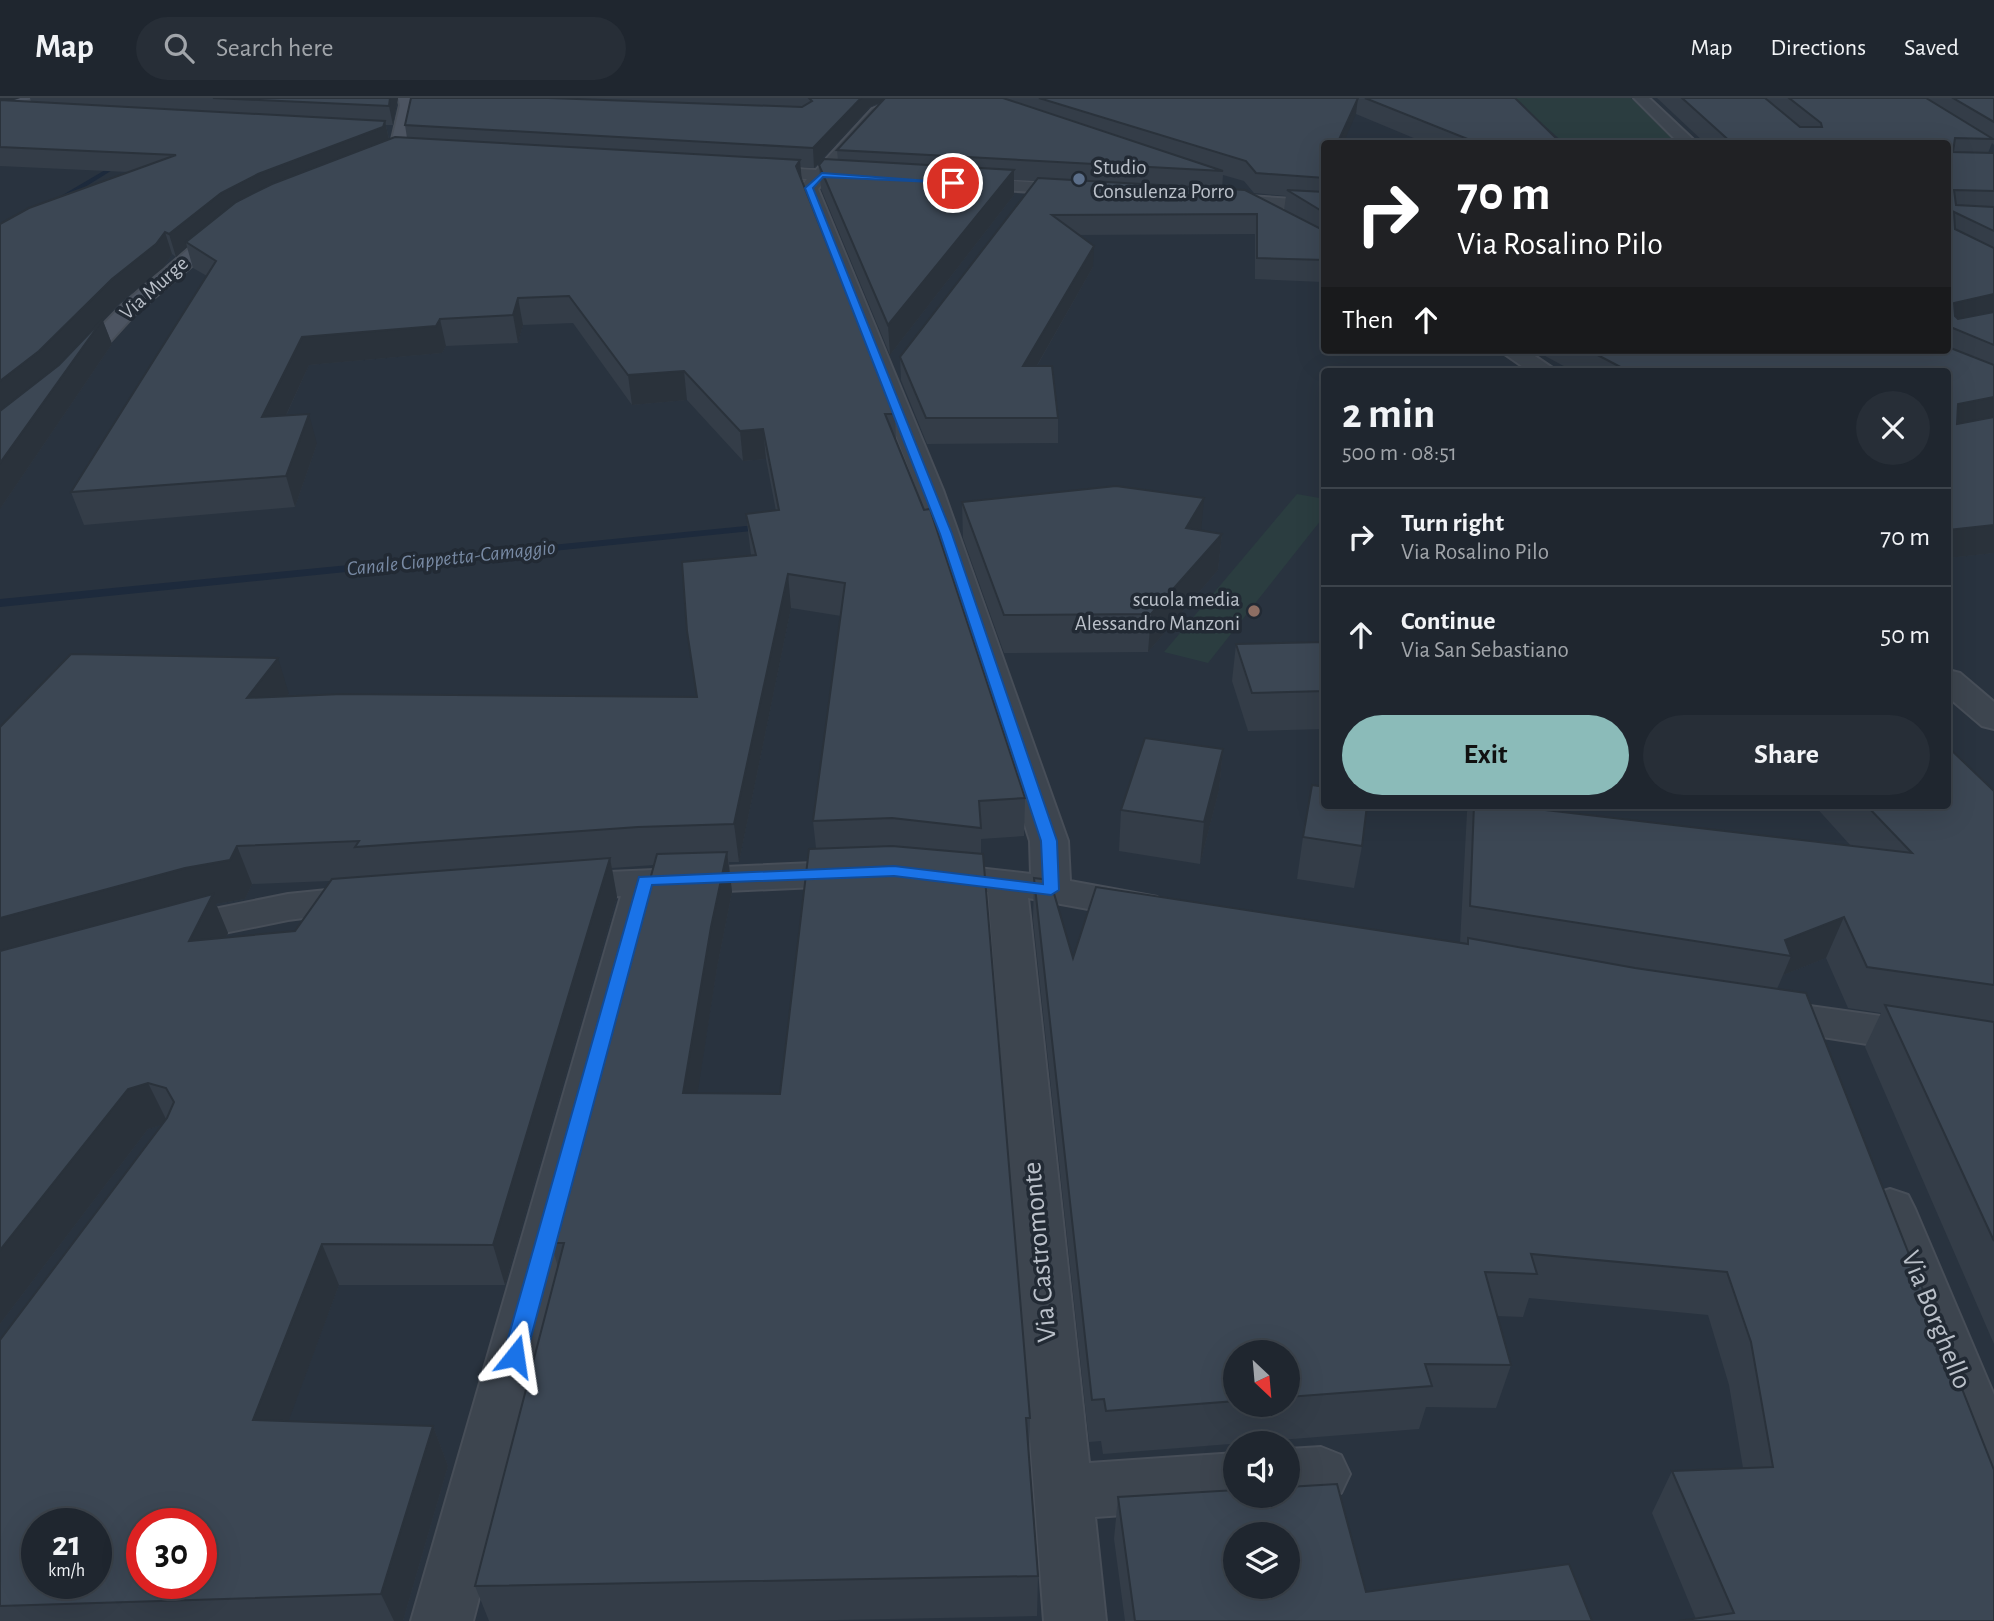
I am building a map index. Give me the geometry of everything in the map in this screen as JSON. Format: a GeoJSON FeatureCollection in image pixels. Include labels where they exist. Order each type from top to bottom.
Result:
{"type":"FeatureCollection","features":[{"type":"Feature","properties":{"kind":"street"},"geometry":{"type":"LineString","coordinates":[[822,175],[877,112],[912,98]]}},
{"type":"Feature","properties":{"kind":"street"},"geometry":{"type":"LineString","coordinates":[[1641,98],[1686,140]]}},
{"type":"Feature","properties":{"kind":"street"},"geometry":{"type":"LineString","coordinates":[[346,171],[399,142],[411,103]]}},
{"type":"Feature","properties":{"kind":"street"},"geometry":{"type":"LineString","coordinates":[[0,105],[31,104]]}},
{"type":"Feature","properties":{"kind":"street"},"geometry":{"type":"LineString","coordinates":[[0,111],[31,104]]}},
{"type":"Feature","properties":{"kind":"street"},"geometry":{"type":"LineString","coordinates":[[726,170],[887,179]]}},
{"type":"Feature","properties":{"kind":"street","name":"Via Castromonte"},"geometry":{"type":"LineString","coordinates":[[822,175],[809,188],[895,368],[946,534],[1049,841],[1029,886],[1061,1492],[1075,1621]]}},
{"type":"Feature","properties":{"kind":"street"},"geometry":{"type":"LineString","coordinates":[[940,182],[1099,189]]}},
{"type":"Feature","properties":{"kind":"street"},"geometry":{"type":"LineString","coordinates":[[1224,184],[1237,188],[1247,201],[1281,220]]}},
{"type":"Feature","properties":{"kind":"street"},"geometry":{"type":"LineString","coordinates":[[1016,209],[1032,188]]}},
{"type":"Feature","properties":{"kind":"street"},"geometry":{"type":"LineString","coordinates":[[1195,198],[1321,206]]}},
{"type":"Feature","properties":{"kind":"street","name":"Via Murge"},"geometry":{"type":"LineString","coordinates":[[0,431],[59,384],[129,309],[166,276],[203,244],[247,214]]}},
{"type":"Feature","properties":{"kind":"street"},"geometry":{"type":"LineString","coordinates":[[1517,354],[1540,368]]}},
{"type":"Feature","properties":{"kind":"street"},"geometry":{"type":"LineString","coordinates":[[1951,683],[1994,719]]}},
{"type":"Feature","properties":{"kind":"street"},"geometry":{"type":"LineString","coordinates":[[522,889],[645,880],[894,871],[1029,886],[1187,914]]}},
{"type":"Feature","properties":{"kind":"street"},"geometry":{"type":"LineString","coordinates":[[442,1621],[645,880]]}},
{"type":"Feature","properties":{"kind":"street"},"geometry":{"type":"LineString","coordinates":[[134,941],[201,922],[288,907],[400,897]]}},
{"type":"Feature","properties":{"kind":"street"},"geometry":{"type":"LineString","coordinates":[[1731,1009],[1994,1048]]}},
{"type":"Feature","properties":{"kind":"street"},"geometry":{"type":"LineString","coordinates":[[1814,1022],[1835,1074]]}},
{"type":"Feature","properties":{"kind":"street","name":"Via Borghello"},"geometry":{"type":"LineString","coordinates":[[1872,1164],[1994,1462]]}},
{"type":"Feature","properties":{"kind":"street"},"geometry":{"type":"LineString","coordinates":[[1061,1492],[1223,1481]]}},
{"type":"Feature","properties":{"kind":"shaded area"},"geometry":{"type":"Polygon","coordinates":[[[1248,98],[1631,98],[1676,140],[1561,140],[1521,105],[1248,98]]]}},
{"type":"Feature","properties":{"kind":"shaded area"},"geometry":{"type":"Polygon","coordinates":[[[1297,494],[1321,498],[1321,520],[1208,663],[1164,652],[1297,494]]]}},
{"type":"Feature","properties":{"kind":"building"},"geometry":{"type":"Polygon","coordinates":[[[213,98],[390,98],[389,106],[213,98]]]}},
{"type":"Feature","properties":{"kind":"building"},"geometry":{"type":"Polygon","coordinates":[[[411,98],[549,98],[802,107],[812,101],[809,98],[861,98],[813,148],[405,125],[411,98]]]}},
{"type":"Feature","properties":{"kind":"building"},"geometry":{"type":"Polygon","coordinates":[[[885,98],[1003,98],[1223,171],[837,150],[885,98]]]}},
{"type":"Feature","properties":{"kind":"building"},"geometry":{"type":"Polygon","coordinates":[[[1039,98],[1358,98],[1339,140],[1321,140],[1321,178],[1256,173],[1246,161],[1039,98]]]}},
{"type":"Feature","properties":{"kind":"building"},"geometry":{"type":"Polygon","coordinates":[[[1365,98],[1515,98],[1558,140],[1470,140],[1365,98]]]}},
{"type":"Feature","properties":{"kind":"building"},"geometry":{"type":"Polygon","coordinates":[[[1682,98],[1765,98],[1800,127],[1822,127],[1821,123],[1789,98],[1926,98],[1993,139],[1955,138],[1953,152],[1994,153],[1994,191],[1954,190],[1956,205],[1994,207],[1994,231],[1954,212],[1955,229],[1994,248],[1994,294],[1954,303],[1955,316],[1958,319],[1994,312],[1994,345],[1951,327],[1951,140],[1729,140],[1682,98]]]}},
{"type":"Feature","properties":{"kind":"building"},"geometry":{"type":"Polygon","coordinates":[[[1953,98],[1994,98],[1994,122],[1953,98]]]}},
{"type":"Feature","properties":{"kind":"building"},"geometry":{"type":"Polygon","coordinates":[[[0,100],[385,121],[383,127],[258,174],[221,193],[169,234],[165,232],[156,244],[112,279],[39,351],[0,381],[0,224],[29,208],[176,155],[0,147],[0,100]]]}},
{"type":"Feature","properties":{"kind":"building"},"geometry":{"type":"Polygon","coordinates":[[[395,137],[800,160],[796,166],[895,414],[885,414],[924,510],[930,509],[1025,798],[979,801],[981,828],[892,818],[813,821],[845,583],[788,574],[734,824],[638,827],[355,847],[359,841],[237,846],[230,860],[185,868],[0,918],[0,727],[71,654],[278,658],[247,698],[342,694],[697,697],[687,631],[682,562],[756,555],[746,514],[779,510],[763,429],[740,431],[684,371],[628,375],[569,296],[518,298],[513,315],[440,319],[436,326],[302,337],[262,417],[309,414],[286,476],[71,492],[216,261],[186,242],[236,202],[272,184],[395,137]]]}},
{"type":"Feature","properties":{"kind":"building"},"geometry":{"type":"Polygon","coordinates":[[[824,159],[1014,170],[888,325],[819,165],[824,159]]]}},
{"type":"Feature","properties":{"kind":"building"},"geometry":{"type":"Polygon","coordinates":[[[1038,178],[1245,190],[1321,229],[1321,260],[1257,258],[1257,214],[1052,215],[1094,246],[1023,366],[1052,366],[1058,418],[926,418],[900,357],[1038,178]]]}},
{"type":"Feature","properties":{"kind":"building"},"geometry":{"type":"Polygon","coordinates":[[[1287,190],[1321,192],[1321,211],[1287,190]]]}},
{"type":"Feature","properties":{"kind":"building"},"geometry":{"type":"Polygon","coordinates":[[[103,319],[0,463],[0,411],[59,365],[103,319]]]}},
{"type":"Feature","properties":{"kind":"building"},"geometry":{"type":"Polygon","coordinates":[[[1951,348],[1994,365],[1994,397],[1958,404],[1957,424],[1994,417],[1994,525],[1951,530],[1951,368],[1622,368],[1596,354],[1951,354],[1951,348]]]}},
{"type":"Feature","properties":{"kind":"building"},"geometry":{"type":"Polygon","coordinates":[[[1116,486],[1204,498],[1186,528],[1222,534],[1151,614],[1004,615],[962,502],[1116,486]]]}},
{"type":"Feature","properties":{"kind":"building"},"geometry":{"type":"Polygon","coordinates":[[[1321,642],[1321,691],[1252,693],[1236,644],[1321,642]]]}},
{"type":"Feature","properties":{"kind":"building"},"geometry":{"type":"Polygon","coordinates":[[[1145,738],[1223,749],[1204,822],[1121,810],[1145,738]]]}},
{"type":"Feature","properties":{"kind":"building"},"geometry":{"type":"Polygon","coordinates":[[[1951,750],[1994,791],[1994,985],[1867,967],[1844,917],[1785,940],[1791,956],[1470,906],[1474,809],[1537,809],[1912,853],[1870,809],[1951,809],[1951,750]]]}},
{"type":"Feature","properties":{"kind":"building"},"geometry":{"type":"Polygon","coordinates":[[[1312,785],[1321,786],[1321,809],[1367,809],[1362,846],[1303,837],[1312,785]]]}},
{"type":"Feature","properties":{"kind":"building"},"geometry":{"type":"Polygon","coordinates":[[[892,846],[983,854],[1030,1418],[1026,1418],[1038,1576],[475,1586],[564,1243],[551,1243],[657,854],[727,852],[711,927],[683,1093],[780,1094],[809,849],[892,846]]]}},
{"type":"Feature","properties":{"kind":"building"},"geometry":{"type":"Polygon","coordinates":[[[610,858],[493,1245],[322,1244],[253,1420],[433,1426],[381,1594],[0,1606],[0,1340],[167,1118],[174,1102],[166,1088],[148,1083],[128,1089],[0,1250],[0,951],[213,894],[189,941],[295,931],[332,879],[610,858]]]}},
{"type":"Feature","properties":{"kind":"building"},"geometry":{"type":"Polygon","coordinates":[[[1034,878],[1050,880],[1073,958],[1096,887],[1468,944],[1468,938],[1635,968],[1806,993],[1994,1470],[1994,1621],[1679,1621],[1734,1613],[1672,1471],[1773,1467],[1751,1342],[1727,1272],[1531,1254],[1537,1274],[1485,1272],[1511,1365],[1425,1364],[1432,1386],[1300,1396],[1300,1340],[1223,1340],[1223,1402],[1106,1411],[1104,1399],[1092,1400],[1034,878]]]}},
{"type":"Feature","properties":{"kind":"building"},"geometry":{"type":"Polygon","coordinates":[[[1885,1005],[1994,1022],[1994,1241],[1885,1005]]]}},
{"type":"Feature","properties":{"kind":"building"},"geometry":{"type":"Polygon","coordinates":[[[1337,1484],[1366,1592],[1569,1564],[1592,1621],[1135,1621],[1118,1497],[1223,1491],[1223,1508],[1300,1508],[1300,1486],[1337,1484]]]}},
{"type":"Feature","properties":{"kind":"waterway","name":"Canale Ciappetta-Camaggio"},"geometry":{"type":"LineString","coordinates":[[53,203],[124,161]]}},
{"type":"Feature","properties":{"kind":"waterway","name":"Canale Ciappetta-Camaggio"},"geometry":{"type":"LineString","coordinates":[[0,603],[767,527]]}},
{"type":"Feature","properties":{"kind":"place","name":"Studio Consulenza Porro"},"geometry":{"type":"Point","coordinates":[1079,179]}},
{"type":"Feature","properties":{"kind":"place","name":"scuola media Alessandro Manzoni"},"geometry":{"type":"Point","coordinates":[1254,611]}},
{"type":"Feature","properties":{"kind":"route"},"geometry":{"type":"LineString","coordinates":[[515,1356],[645,880],[894,871],[1007,882],[1051,890],[1049,841],[946,534],[878,356],[809,188],[822,175],[953,183]]}}]}
